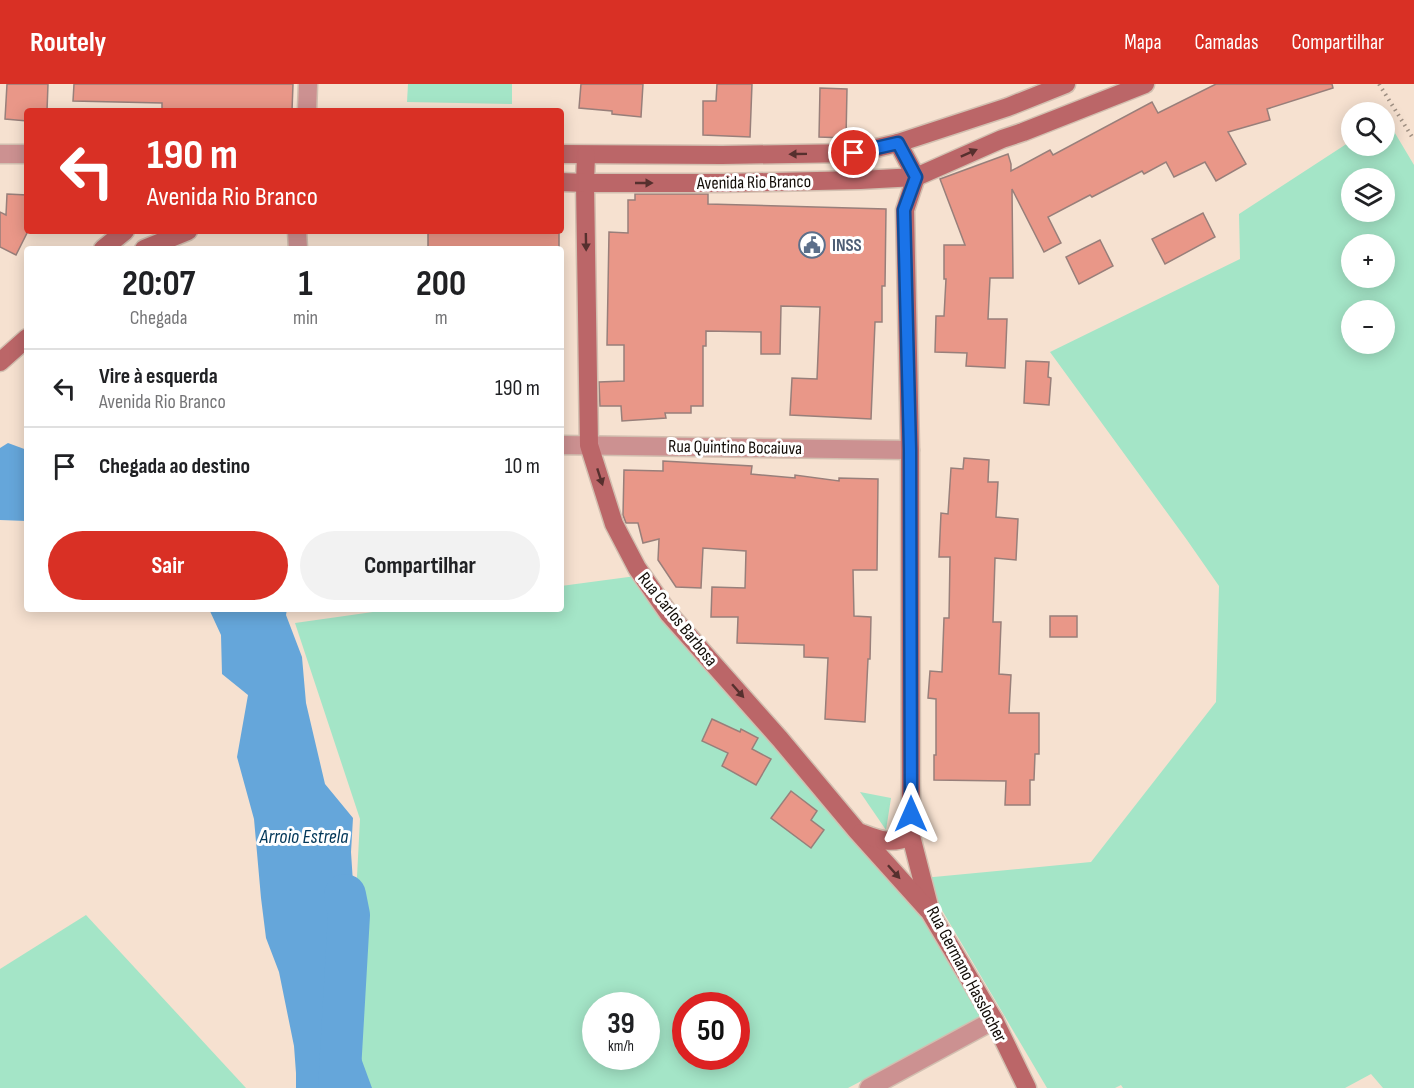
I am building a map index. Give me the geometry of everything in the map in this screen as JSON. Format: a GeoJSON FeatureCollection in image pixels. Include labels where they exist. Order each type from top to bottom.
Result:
{"type":"FeatureCollection","features":[{"type":"Feature","properties":{"kind":"main road","name":"Avenida Rio Branco"},"geometry":{"type":"LineString","coordinates":[[564,154],[854,153],[898,143],[1008,107],[1066,84]]}},
{"type":"Feature","properties":{"kind":"main road","name":"Avenida Rio Branco"},"geometry":{"type":"LineString","coordinates":[[564,182],[723,183],[916,177],[1002,139],[1145,84]]}},
{"type":"Feature","properties":{"kind":"main road"},"geometry":{"type":"LineString","coordinates":[[898,143],[916,177]]}},
{"type":"Feature","properties":{"kind":"main road","name":"Rua Carlos Barbosa"},"geometry":{"type":"LineString","coordinates":[[586,155],[589,445],[614,524],[637,568],[669,614],[931,914]]}},
{"type":"Feature","properties":{"kind":"main road","name":"Rua Germano Hasslocher"},"geometry":{"type":"LineString","coordinates":[[916,177],[904,210],[910,450],[911,836],[931,914],[994,1020],[1027,1088]]}},
{"type":"Feature","properties":{"kind":"main road"},"geometry":{"type":"LineString","coordinates":[[108,246],[122,234]]}},
{"type":"Feature","properties":{"kind":"main road"},"geometry":{"type":"LineString","coordinates":[[151,246],[181,234]]}},
{"type":"Feature","properties":{"kind":"main road"},"geometry":{"type":"LineString","coordinates":[[2,360],[24,334]]}},
{"type":"Feature","properties":{"kind":"main road"},"geometry":{"type":"LineString","coordinates":[[2,360],[24,341]]}},
{"type":"Feature","properties":{"kind":"main road"},"geometry":{"type":"LineString","coordinates":[[857,831],[880,840],[892,841],[911,836]]}},
{"type":"Feature","properties":{"kind":"street"},"geometry":{"type":"LineString","coordinates":[[307,108],[308,84]]}},
{"type":"Feature","properties":{"kind":"street"},"geometry":{"type":"LineString","coordinates":[[0,154],[24,154]]}},
{"type":"Feature","properties":{"kind":"street","name":"Rua Quintino Bocaiuva"},"geometry":{"type":"LineString","coordinates":[[564,445],[910,450]]}},
{"type":"Feature","properties":{"kind":"street"},"geometry":{"type":"LineString","coordinates":[[869,1088],[994,1020]]}},
{"type":"Feature","properties":{"kind":"path"},"geometry":{"type":"LineString","coordinates":[[1379,84],[1414,140]]}},
{"type":"Feature","properties":{"kind":"green space"},"geometry":{"type":"Polygon","coordinates":[[[408,84],[512,84],[512,104],[407,102],[408,84]]]}},
{"type":"Feature","properties":{"kind":"green space"},"geometry":{"type":"Polygon","coordinates":[[[1395,133],[1414,165],[1414,1088],[1383,1088],[1371,1074],[1345,1088],[1123,1088],[1121,1085],[1115,1088],[1047,1088],[923,878],[1091,862],[1216,702],[1219,586],[1050,352],[1240,259],[1239,214],[1341,148],[1341,156],[1395,156],[1395,133]]]}},
{"type":"Feature","properties":{"kind":"green space"},"geometry":{"type":"Polygon","coordinates":[[[636,576],[923,913],[984,1017],[848,1088],[346,1088],[360,819],[295,623],[373,612],[564,612],[564,586],[636,576]]]}},
{"type":"Feature","properties":{"kind":"green space"},"geometry":{"type":"Polygon","coordinates":[[[860,792],[891,798],[886,830],[860,792]]]}},
{"type":"Feature","properties":{"kind":"green space"},"geometry":{"type":"Polygon","coordinates":[[[86,915],[246,1088],[0,1088],[0,969],[86,915]]]}},
{"type":"Feature","properties":{"kind":"water"},"geometry":{"type":"Polygon","coordinates":[[[8,443],[24,449],[24,521],[0,520],[0,448],[8,443]]]}},
{"type":"Feature","properties":{"kind":"water","name":"Arroio Estrela"},"geometry":{"type":"Polygon","coordinates":[[[210,612],[286,612],[302,657],[306,703],[325,784],[353,818],[351,852],[355,914],[346,955],[347,1005],[350,1028],[372,1088],[296,1088],[294,1046],[279,972],[266,938],[254,819],[237,757],[248,695],[222,674],[221,635],[210,612]]]}},
{"type":"Feature","properties":{"kind":"building"},"geometry":{"type":"Polygon","coordinates":[[[7,84],[48,84],[47,108],[24,108],[24,121],[5,119],[7,84]]]}},
{"type":"Feature","properties":{"kind":"building"},"geometry":{"type":"Polygon","coordinates":[[[74,84],[293,84],[292,108],[162,108],[162,103],[73,101],[74,84]]]}},
{"type":"Feature","properties":{"kind":"building"},"geometry":{"type":"Polygon","coordinates":[[[581,84],[643,84],[641,117],[579,108],[581,84]]]}},
{"type":"Feature","properties":{"kind":"building"},"geometry":{"type":"Polygon","coordinates":[[[717,84],[752,84],[750,137],[703,135],[703,101],[716,101],[717,84]]]}},
{"type":"Feature","properties":{"kind":"building"},"geometry":{"type":"Polygon","coordinates":[[[1216,84],[1332,84],[1333,88],[1267,109],[1270,120],[1228,132],[1246,164],[1216,181],[1205,162],[1174,177],[1166,162],[1144,174],[1142,171],[1092,197],[1090,195],[1048,217],[1061,243],[1044,252],[1012,189],[1013,278],[990,278],[988,319],[1007,319],[1005,368],[966,366],[967,353],[935,352],[936,316],[944,316],[946,279],[944,279],[944,245],[965,245],[940,179],[1008,154],[1011,171],[1050,150],[1053,155],[1152,102],[1158,113],[1216,84]]]}},
{"type":"Feature","properties":{"kind":"building"},"geometry":{"type":"Polygon","coordinates":[[[820,88],[847,89],[846,138],[819,137],[820,88]]]}},
{"type":"Feature","properties":{"kind":"building"},"geometry":{"type":"Polygon","coordinates":[[[7,194],[24,195],[24,234],[26,234],[16,255],[0,247],[0,212],[6,215],[7,194]]]}},
{"type":"Feature","properties":{"kind":"building"},"geometry":{"type":"Polygon","coordinates":[[[635,194],[708,194],[708,204],[886,209],[885,286],[882,286],[882,322],[875,322],[871,419],[790,415],[792,378],[817,379],[820,307],[781,306],[780,354],[761,354],[761,332],[706,331],[706,346],[703,346],[703,406],[691,406],[691,413],[665,413],[666,418],[622,421],[621,406],[600,406],[599,382],[624,381],[624,345],[607,345],[609,232],[628,233],[628,200],[635,200],[635,194]]]}},
{"type":"Feature","properties":{"kind":"building"},"geometry":{"type":"Polygon","coordinates":[[[1203,213],[1215,237],[1165,264],[1152,239],[1203,213]]]}},
{"type":"Feature","properties":{"kind":"building"},"geometry":{"type":"Polygon","coordinates":[[[428,234],[559,234],[559,246],[428,246],[428,234]]]}},
{"type":"Feature","properties":{"kind":"building"},"geometry":{"type":"Polygon","coordinates":[[[1100,240],[1113,266],[1079,284],[1066,257],[1100,240]]]}},
{"type":"Feature","properties":{"kind":"building"},"geometry":{"type":"Polygon","coordinates":[[[1026,361],[1049,362],[1048,377],[1051,378],[1049,405],[1024,403],[1026,361]]]}},
{"type":"Feature","properties":{"kind":"building"},"geometry":{"type":"Polygon","coordinates":[[[964,458],[989,460],[988,482],[998,482],[996,517],[1018,519],[1016,560],[995,558],[993,622],[1001,622],[999,674],[1011,675],[1009,713],[1039,713],[1039,754],[1035,754],[1034,780],[1030,780],[1030,805],[1005,805],[1006,781],[934,780],[936,699],[928,698],[930,671],[942,672],[944,618],[949,618],[950,557],[939,557],[941,513],[948,514],[951,468],[963,469],[964,458]]]}},
{"type":"Feature","properties":{"kind":"building"},"geometry":{"type":"Polygon","coordinates":[[[663,461],[752,466],[751,474],[795,478],[795,475],[839,481],[839,478],[878,479],[877,570],[853,570],[854,616],[871,617],[865,722],[825,719],[828,658],[804,657],[804,645],[737,643],[738,617],[711,617],[712,587],[745,588],[746,551],[703,548],[701,588],[676,587],[658,560],[659,539],[643,543],[638,523],[626,523],[623,515],[624,470],[663,471],[663,461]]]}},
{"type":"Feature","properties":{"kind":"building"},"geometry":{"type":"Polygon","coordinates":[[[1050,616],[1077,616],[1077,637],[1050,637],[1050,616]]]}},
{"type":"Feature","properties":{"kind":"building"},"geometry":{"type":"Polygon","coordinates":[[[712,719],[740,732],[741,729],[758,738],[752,749],[771,759],[756,785],[722,766],[728,753],[702,741],[712,719]]]}},
{"type":"Feature","properties":{"kind":"building"},"geometry":{"type":"Polygon","coordinates":[[[791,791],[817,811],[811,820],[824,830],[811,848],[771,818],[791,791]]]}},
{"type":"Feature","properties":{"kind":"waterway","name":"Arroio Estrela"},"geometry":{"type":"LineString","coordinates":[[339,1088],[349,915],[345,895]]}},
{"type":"Feature","properties":{"kind":"place","name":"INSS"},"geometry":{"type":"Point","coordinates":[812,245]}},
{"type":"Feature","properties":{"kind":"route"},"geometry":{"type":"LineString","coordinates":[[854,153],[898,143],[916,177],[904,210],[910,450],[911,814]]}}]}
